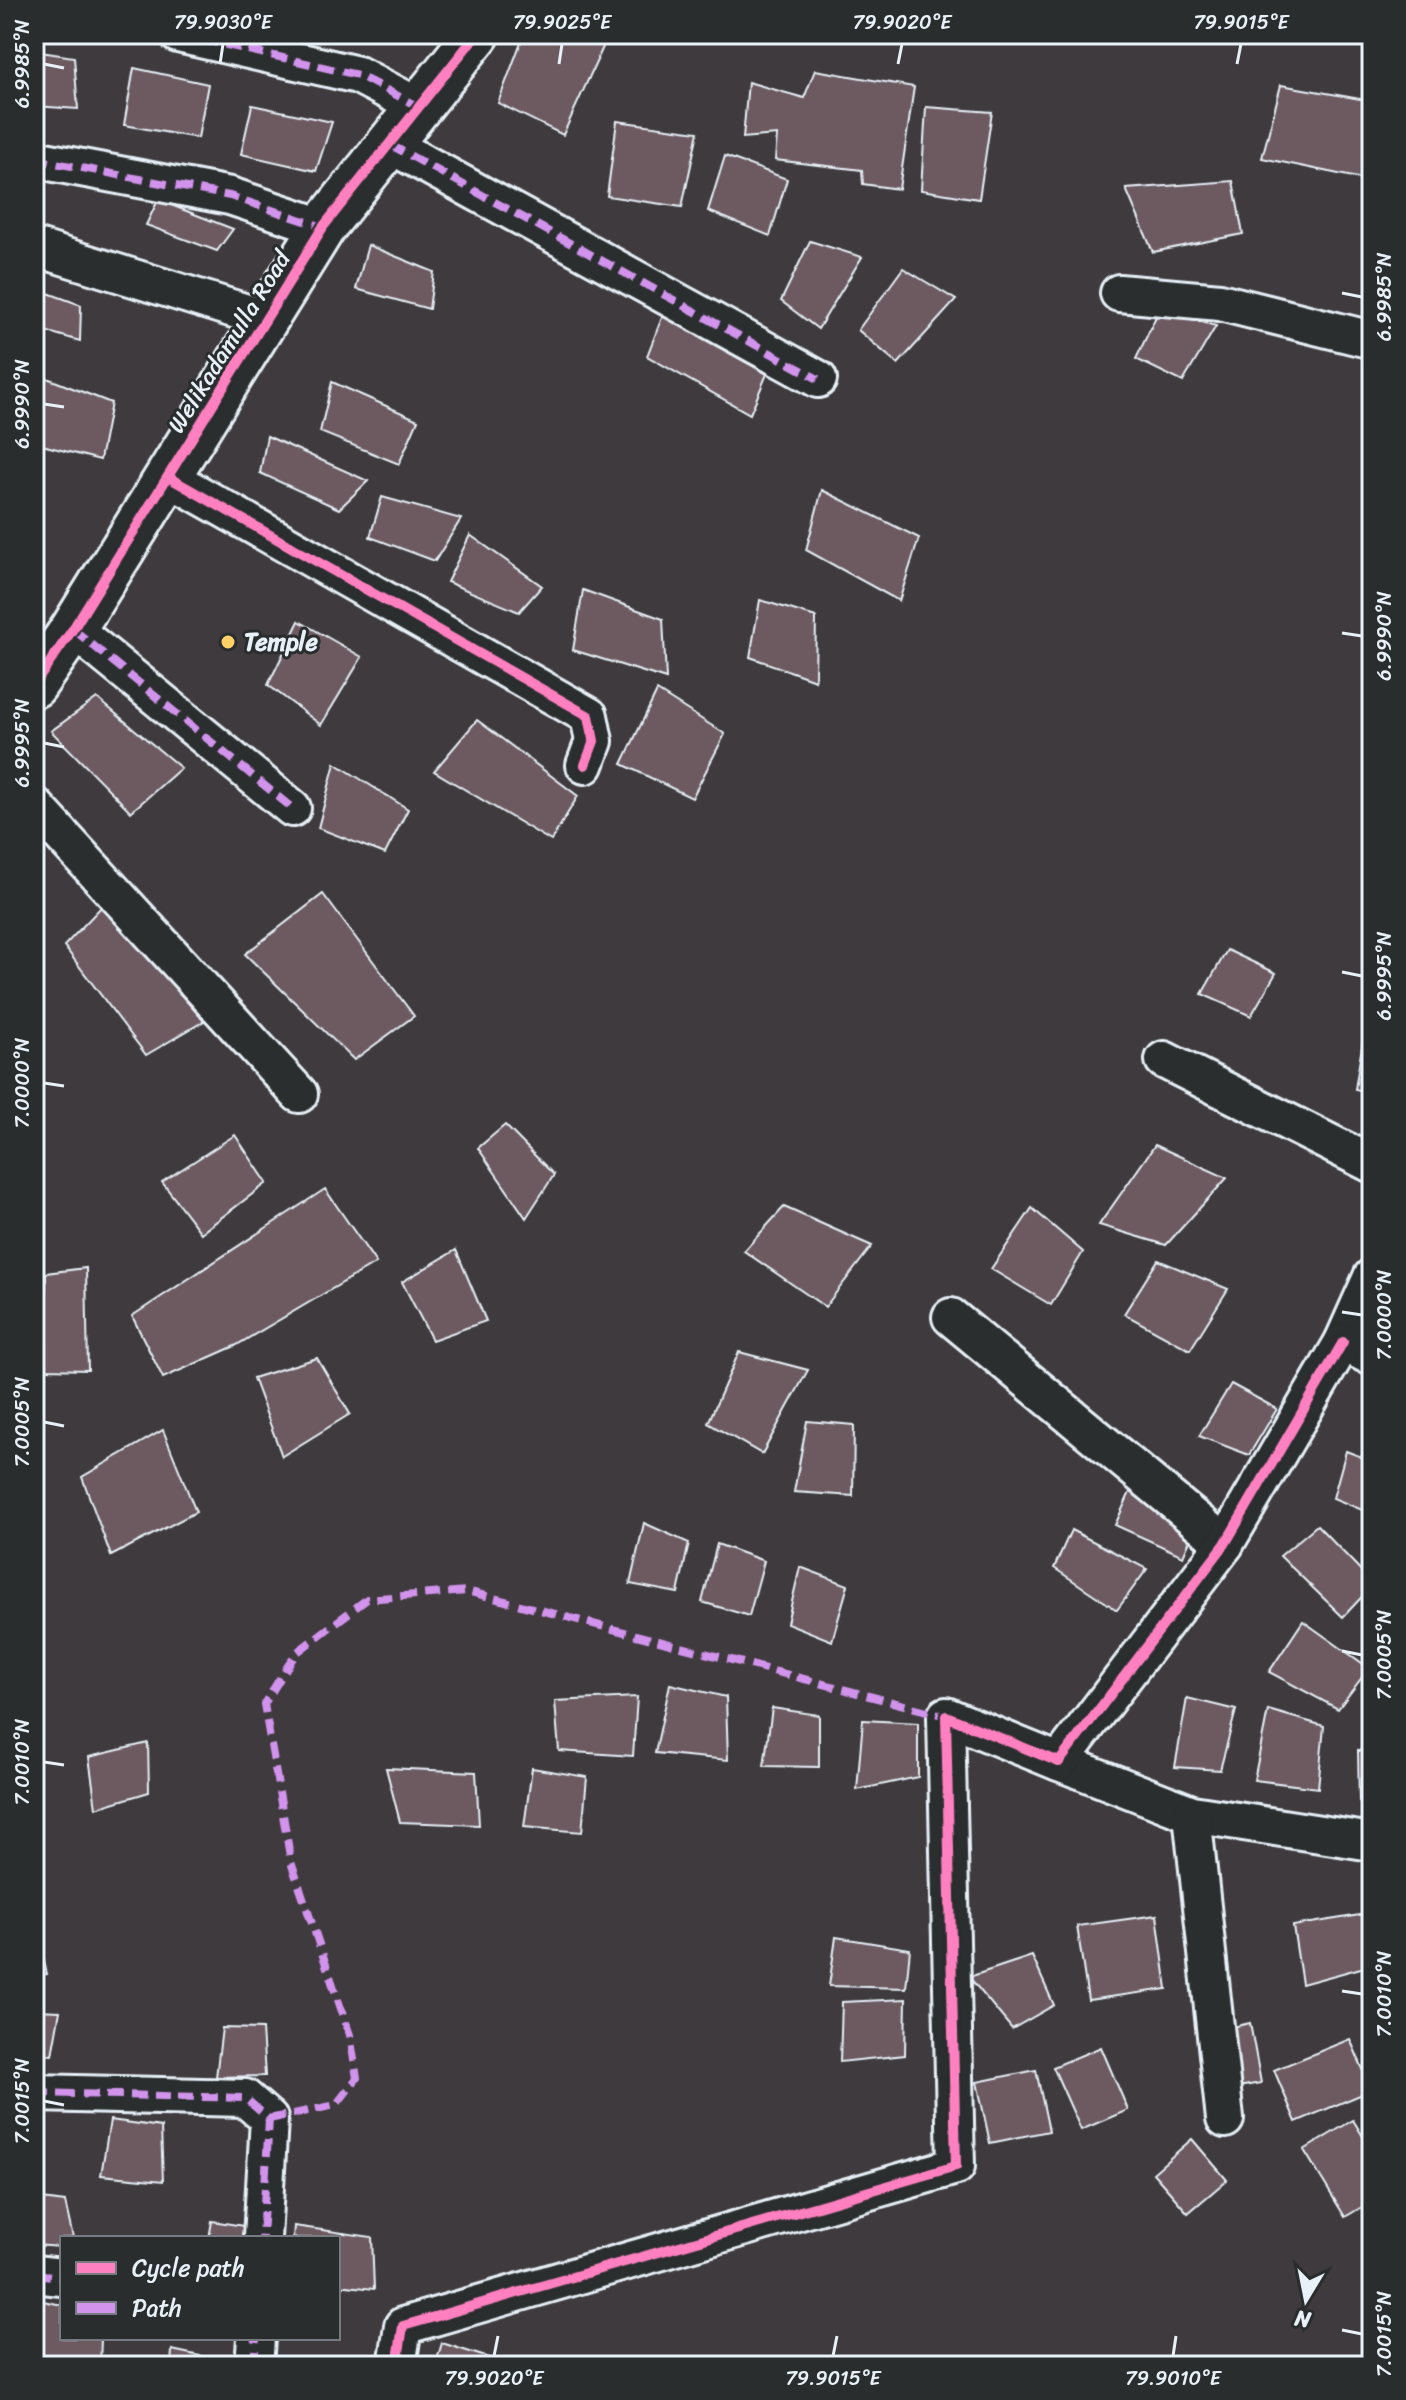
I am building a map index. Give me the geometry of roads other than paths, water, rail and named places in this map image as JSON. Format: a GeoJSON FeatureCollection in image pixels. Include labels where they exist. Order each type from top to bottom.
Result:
{"type":"FeatureCollection","features":[{"type":"Feature","properties":{"kind":"street"},"geometry":{"type":"LineString","coordinates":[[178,34],[358,75],[419,107]]}},
{"type":"Feature","properties":{"kind":"street","name":"Welikadamulla Road"},"geometry":{"type":"LineString","coordinates":[[39,670],[73,629],[323,227],[477,34]]}},
{"type":"Feature","properties":{"kind":"street"},"geometry":{"type":"LineString","coordinates":[[389,144],[818,379]]}},
{"type":"Feature","properties":{"kind":"street"},"geometry":{"type":"LineString","coordinates":[[34,159],[230,196],[323,227]]}},
{"type":"Feature","properties":{"kind":"street"},"geometry":{"type":"LineString","coordinates":[[34,247],[266,319]]}},
{"type":"Feature","properties":{"kind":"street"},"geometry":{"type":"LineString","coordinates":[[1119,293],[1220,302],[1372,340]]}},
{"type":"Feature","properties":{"kind":"street"},"geometry":{"type":"LineString","coordinates":[[168,477],[589,716],[594,741],[585,765]]}},
{"type":"Feature","properties":{"kind":"street"},"geometry":{"type":"LineString","coordinates":[[73,629],[292,808]]}},
{"type":"Feature","properties":{"kind":"street"},"geometry":{"type":"LineString","coordinates":[[34,805],[299,1094]]}},
{"type":"Feature","properties":{"kind":"street"},"geometry":{"type":"LineString","coordinates":[[1164,1060],[1372,1164]]}},
{"type":"Feature","properties":{"kind":"street"},"geometry":{"type":"LineString","coordinates":[[1059,1762],[1225,1544],[1358,1350],[1372,1277]]}},
{"type":"Feature","properties":{"kind":"street"},"geometry":{"type":"LineString","coordinates":[[951,1317],[1225,1544]]}},
{"type":"Feature","properties":{"kind":"street"},"geometry":{"type":"LineString","coordinates":[[397,2366],[403,2326],[956,2166],[946,1716],[1192,1814],[1372,1842]]}},
{"type":"Feature","properties":{"kind":"street"},"geometry":{"type":"LineString","coordinates":[[1192,1814],[1225,2119]]}},
{"type":"Feature","properties":{"kind":"street"},"geometry":{"type":"LineString","coordinates":[[34,2093],[245,2098],[269,2119],[262,2236]]}},
{"type":"Feature","properties":{"kind":"street"},"geometry":{"type":"LineString","coordinates":[[34,2274],[60,2277]]}},
{"type":"Feature","properties":{"kind":"street"},"geometry":{"type":"LineString","coordinates":[[254,2366],[256,2340]]}},
{"type":"Feature","properties":{"kind":"place","name":"Temple"},"geometry":{"type":"Point","coordinates":[228,642]}}]}
